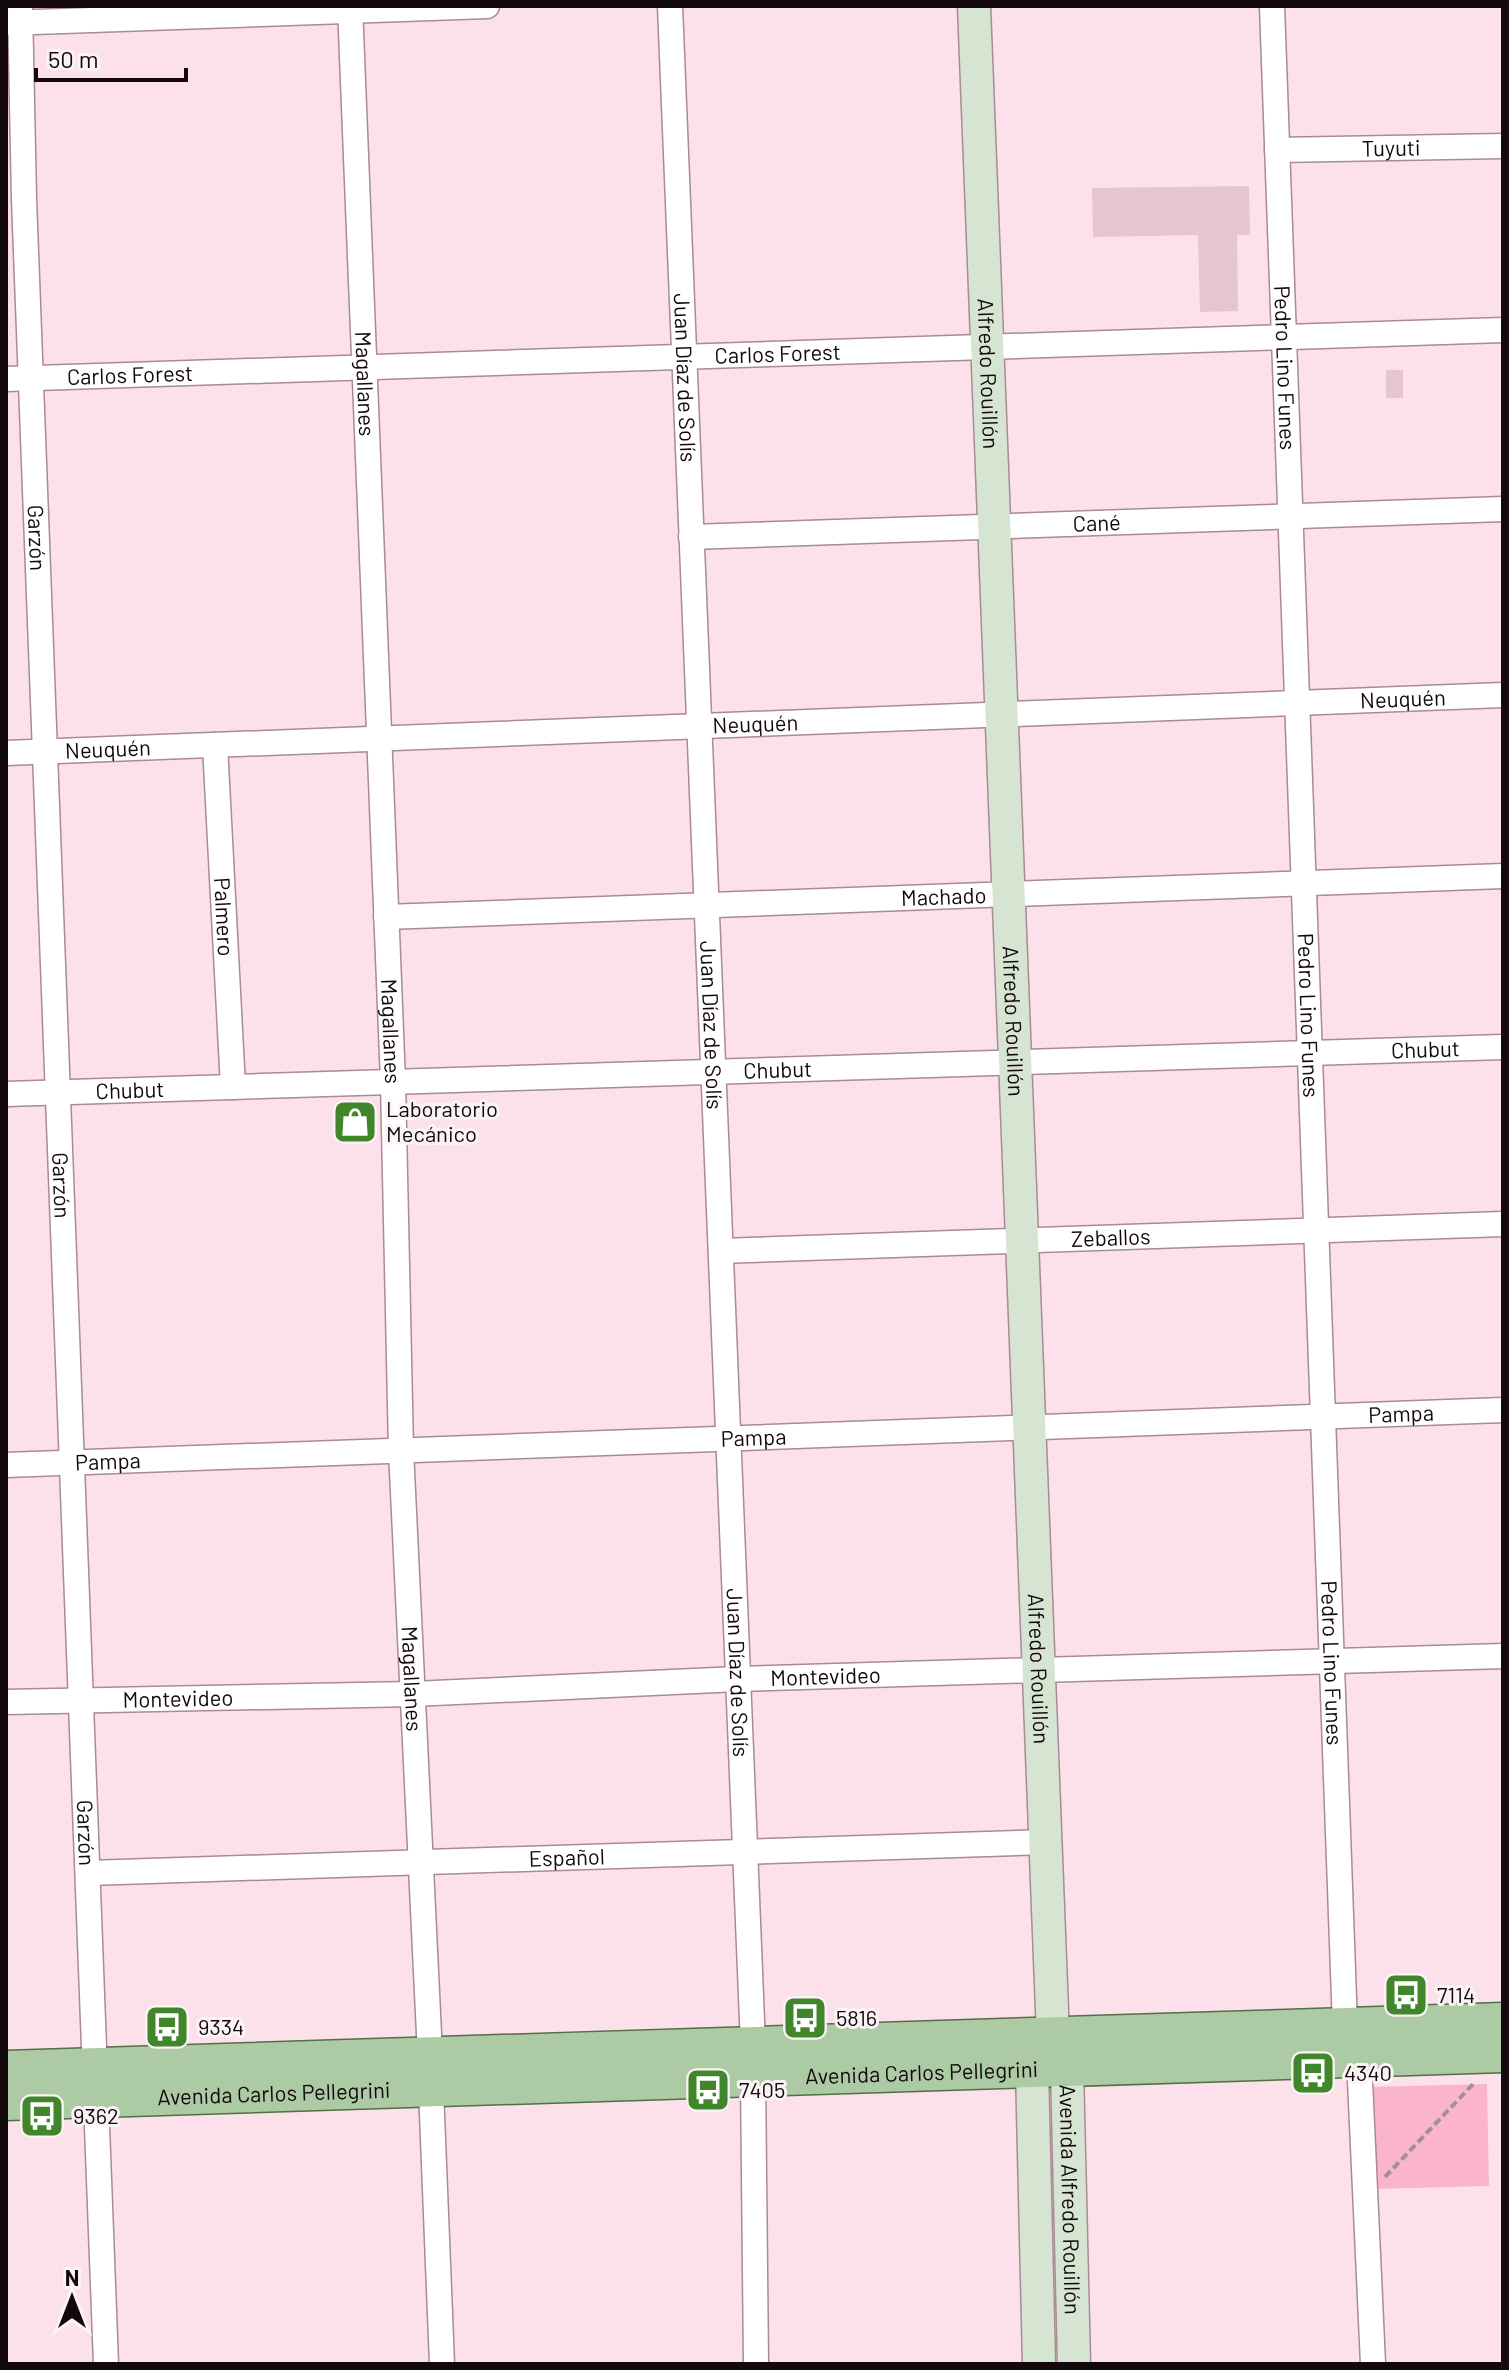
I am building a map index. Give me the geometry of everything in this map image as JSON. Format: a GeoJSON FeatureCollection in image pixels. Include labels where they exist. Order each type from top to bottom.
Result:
{"type":"FeatureCollection","features":[{"type":"Feature","properties":{"kind":"main road","name":"Avenida Carlos Pellegrini"},"geometry":{"type":"LineString","coordinates":[[1051,2058],[1345,2026],[1503,2021]]}},
{"type":"Feature","properties":{"kind":"main road","name":"Avenida Carlos Pellegrini"},"geometry":{"type":"LineString","coordinates":[[6,2102],[97,2083],[430,2072],[753,2062],[1051,2058],[1359,2059],[1495,2054]]}},
{"type":"Feature","properties":{"kind":"main road","name":"Avenida Carlos Pellegrini"},"geometry":{"type":"LineString","coordinates":[[6,2069],[97,2083]]}},
{"type":"Feature","properties":{"kind":"street"},"geometry":{"type":"LineString","coordinates":[[16,17],[487,6]]}},
{"type":"Feature","properties":{"kind":"street","name":"Juan Díaz de Solís"},"geometry":{"type":"LineString","coordinates":[[670,6],[753,2062],[756,2364]]}},
{"type":"Feature","properties":{"kind":"street","name":"Alfredo Rouillón"},"geometry":{"type":"LineString","coordinates":[[974,6],[1046,1842],[1051,2058]]}},
{"type":"Feature","properties":{"kind":"street","name":"Pedro Lino Funes"},"geometry":{"type":"LineString","coordinates":[[1272,6],[1345,2026]]}},
{"type":"Feature","properties":{"kind":"street","name":"Magallanes"},"geometry":{"type":"LineString","coordinates":[[350,8],[393,1082],[401,1450],[423,1862],[442,2364]]}},
{"type":"Feature","properties":{"kind":"street","name":"Garzón"},"geometry":{"type":"LineString","coordinates":[[16,17],[15,199],[31,378],[106,2364]]}},
{"type":"Feature","properties":{"kind":"street","name":"Tuyuti"},"geometry":{"type":"LineString","coordinates":[[1277,150],[1503,146]]}},
{"type":"Feature","properties":{"kind":"street","name":"Carlos Forest"},"geometry":{"type":"LineString","coordinates":[[6,379],[1503,330]]}},
{"type":"Feature","properties":{"kind":"street","name":"Cané"},"geometry":{"type":"LineString","coordinates":[[691,537],[1503,509]]}},
{"type":"Feature","properties":{"kind":"street","name":"Neuquén"},"geometry":{"type":"LineString","coordinates":[[6,753],[1503,695]]}},
{"type":"Feature","properties":{"kind":"street","name":"Palmero"},"geometry":{"type":"LineString","coordinates":[[215,745],[233,1087]]}},
{"type":"Feature","properties":{"kind":"street","name":"Machado"},"geometry":{"type":"LineString","coordinates":[[386,917],[1503,876]]}},
{"type":"Feature","properties":{"kind":"street","name":"Chubut"},"geometry":{"type":"LineString","coordinates":[[6,1094],[1503,1047]]}},
{"type":"Feature","properties":{"kind":"street","name":"Zeballos"},"geometry":{"type":"LineString","coordinates":[[721,1251],[1503,1224]]}},
{"type":"Feature","properties":{"kind":"street","name":"Pampa"},"geometry":{"type":"LineString","coordinates":[[6,1465],[727,1441],[1503,1410]]}},
{"type":"Feature","properties":{"kind":"street","name":"Montevideo"},"geometry":{"type":"LineString","coordinates":[[6,1702],[413,1694],[738,1679],[1503,1656]]}},
{"type":"Feature","properties":{"kind":"street","name":"Español"},"geometry":{"type":"LineString","coordinates":[[89,1873],[1046,1842]]}},
{"type":"Feature","properties":{"kind":"street","name":"Avenida Alfredo Rouillón"},"geometry":{"type":"LineString","coordinates":[[1039,2364],[1051,2058]]}},
{"type":"Feature","properties":{"kind":"street","name":"Avenida Alfredo Rouillón"},"geometry":{"type":"LineString","coordinates":[[1051,2058],[1074,2364]]}},
{"type":"Feature","properties":{"kind":"street"},"geometry":{"type":"LineString","coordinates":[[1359,2059],[1373,2364]]}},
{"type":"Feature","properties":{"kind":"path"},"geometry":{"type":"LineString","coordinates":[[1365,2186],[1380,2182],[1482,2075],[1495,2054]]}},
{"type":"Feature","properties":{"kind":"shaded area"},"geometry":{"type":"Polygon","coordinates":[[[1487,2084],[1489,2186],[1373,2189],[1370,2087],[1487,2084]]]}},
{"type":"Feature","properties":{"kind":"building"},"geometry":{"type":"Polygon","coordinates":[[[1249,186],[1250,235],[1237,235],[1238,311],[1200,312],[1198,235],[1093,237],[1092,188],[1249,186]]]}},
{"type":"Feature","properties":{"kind":"building"},"geometry":{"type":"Polygon","coordinates":[[[1386,370],[1403,370],[1403,398],[1386,398],[1386,370]]]}},
{"type":"Feature","properties":{"kind":"place","name":"Laboratorio Mecánico"},"geometry":{"type":"Point","coordinates":[355,1122]}},
{"type":"Feature","properties":{"kind":"place","name":"7114"},"geometry":{"type":"Point","coordinates":[1406,1995]}},
{"type":"Feature","properties":{"kind":"place","name":"5816"},"geometry":{"type":"Point","coordinates":[805,2018]}},
{"type":"Feature","properties":{"kind":"place","name":"9334"},"geometry":{"type":"Point","coordinates":[167,2027]}},
{"type":"Feature","properties":{"kind":"place","name":"4340"},"geometry":{"type":"Point","coordinates":[1313,2073]}},
{"type":"Feature","properties":{"kind":"place","name":"7405"},"geometry":{"type":"Point","coordinates":[708,2090]}},
{"type":"Feature","properties":{"kind":"place","name":"9362"},"geometry":{"type":"Point","coordinates":[42,2116]}}]}
